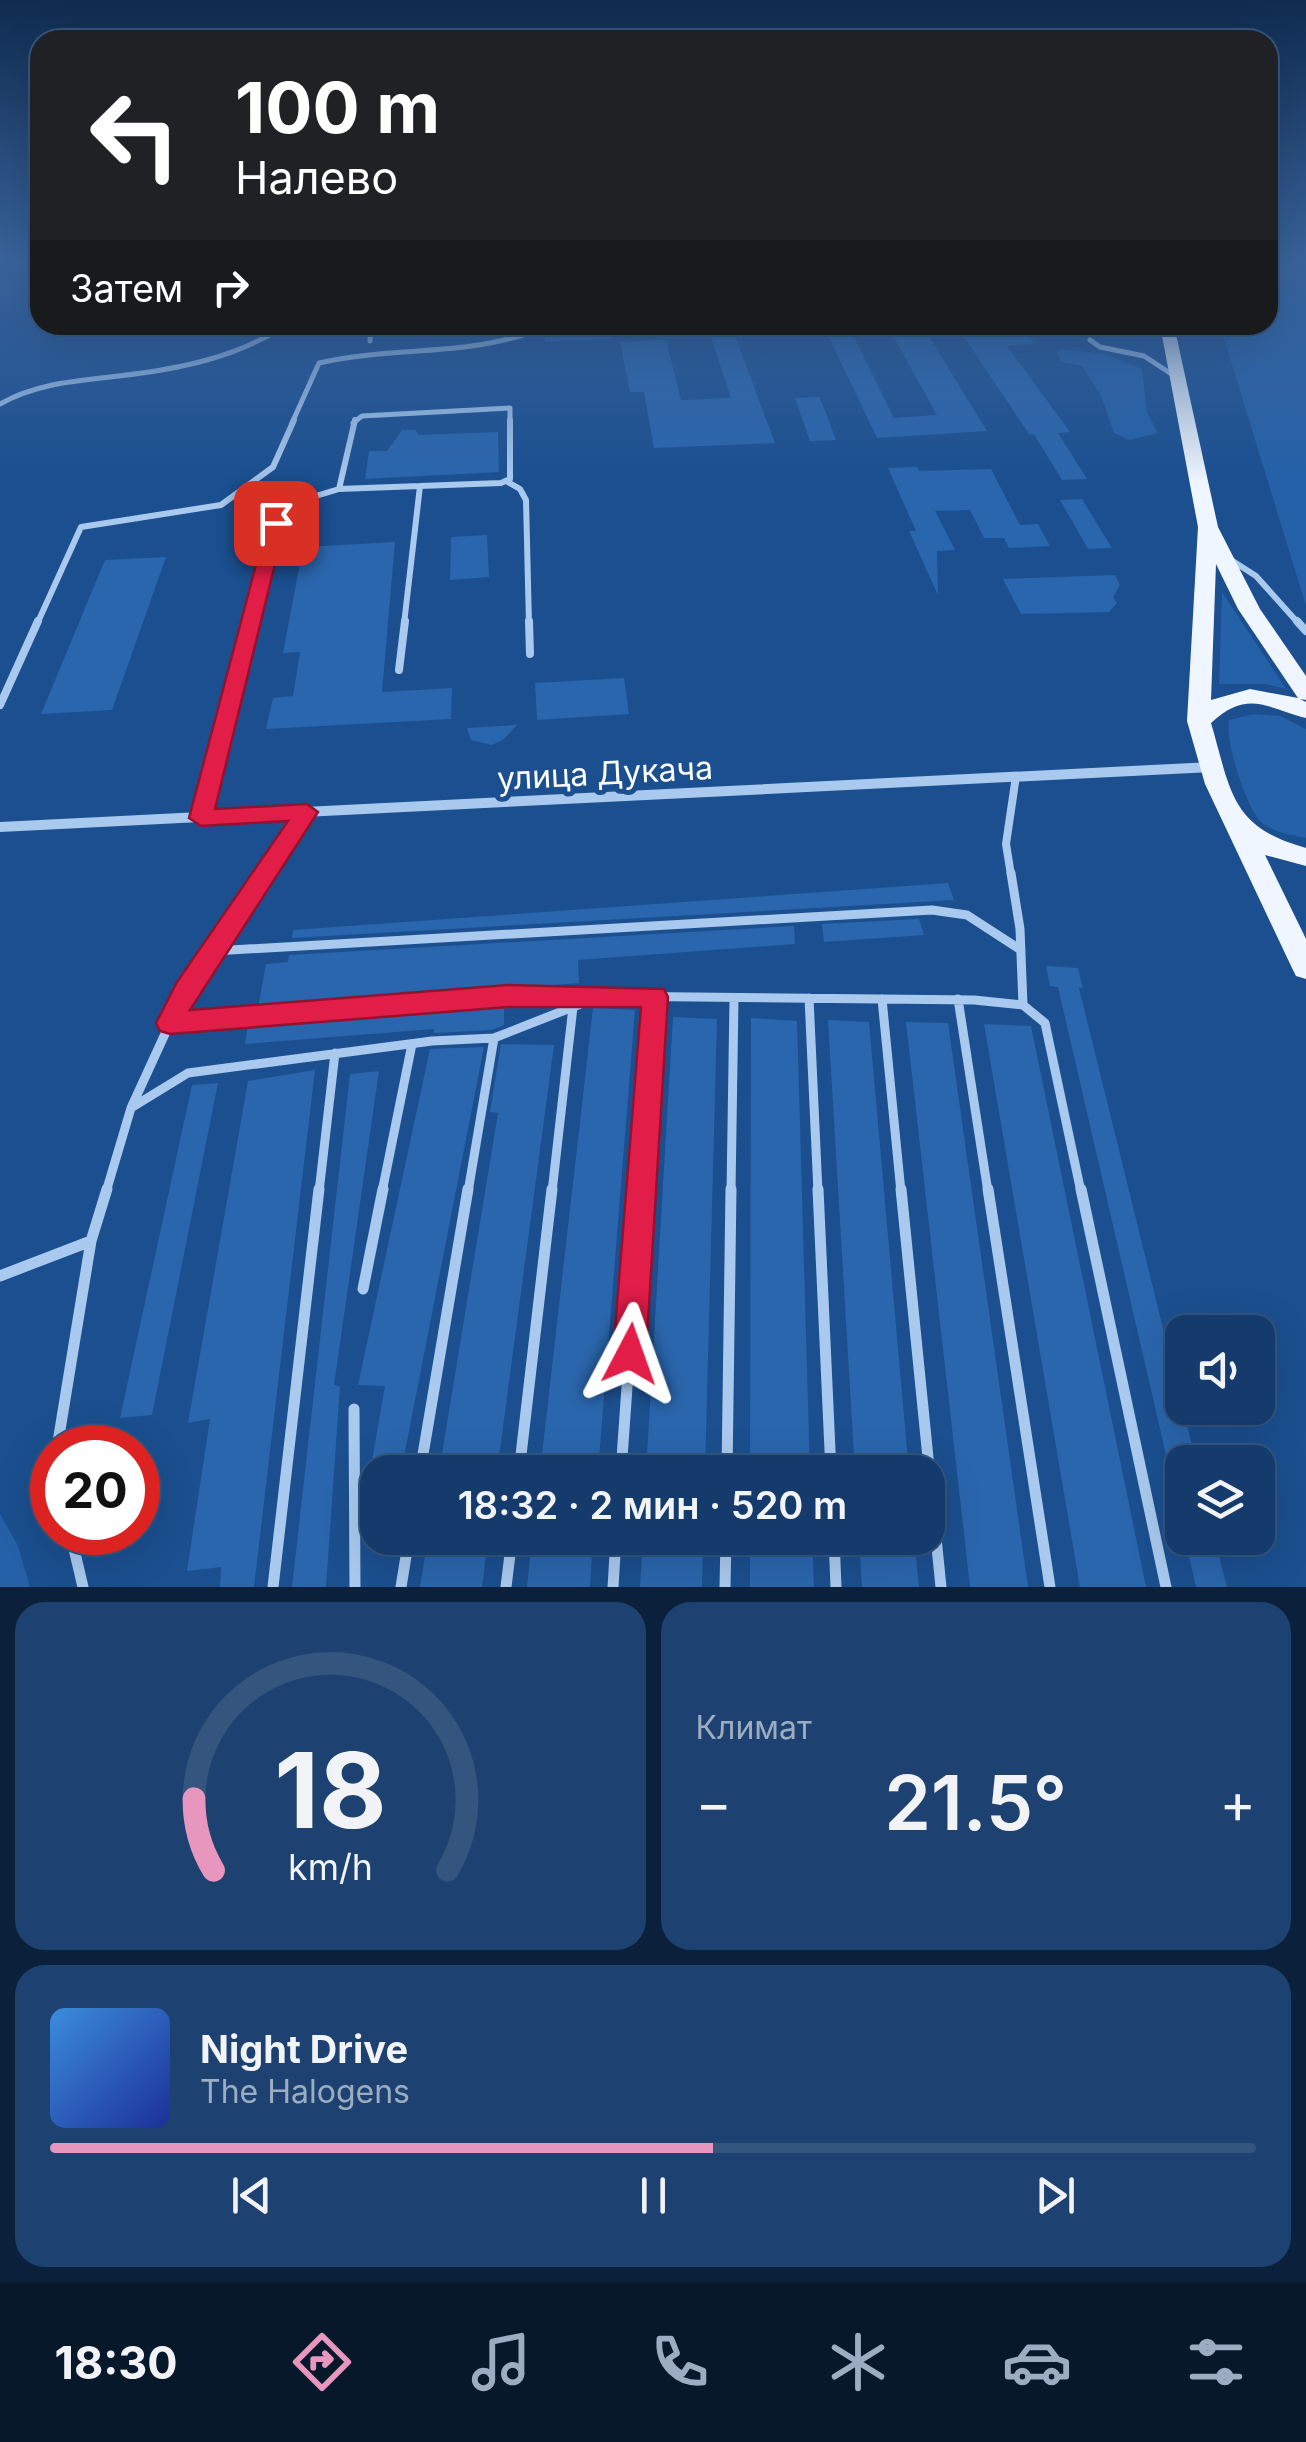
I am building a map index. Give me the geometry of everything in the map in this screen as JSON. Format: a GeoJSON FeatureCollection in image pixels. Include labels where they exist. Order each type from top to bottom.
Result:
{"type":"FeatureCollection","features":[{"type":"Feature","properties":{"kind":"main road"},"geometry":{"type":"LineString","coordinates":[[1169,336],[1208,527],[1200,721],[1212,768],[1306,968]]}},
{"type":"Feature","properties":{"kind":"main road"},"geometry":{"type":"LineString","coordinates":[[1208,527],[1249,609],[1306,693]]}},
{"type":"Feature","properties":{"kind":"main road"},"geometry":{"type":"LineString","coordinates":[[1200,721],[1214,705],[1230,697],[1284,700],[1306,712]]}},
{"type":"Feature","properties":{"kind":"main road"},"geometry":{"type":"LineString","coordinates":[[1238,826],[1265,846],[1306,856]]}},
{"type":"Feature","properties":{"kind":"street","name":"улица Дукача"},"geometry":{"type":"LineString","coordinates":[[0,826],[1016,774],[1212,768]]}},
{"type":"Feature","properties":{"kind":"lane"},"geometry":{"type":"LineString","coordinates":[[0,404],[54,382],[122,376],[214,360],[269,336]]}},
{"type":"Feature","properties":{"kind":"lane"},"geometry":{"type":"LineString","coordinates":[[370,336],[370,341]]}},
{"type":"Feature","properties":{"kind":"lane"},"geometry":{"type":"LineString","coordinates":[[0,705],[81,527],[221,505],[272,467],[320,363],[345,356],[495,347],[521,336]]}},
{"type":"Feature","properties":{"kind":"lane"},"geometry":{"type":"LineString","coordinates":[[1090,340],[1144,356],[1178,378]]}},
{"type":"Feature","properties":{"kind":"lane"},"geometry":{"type":"LineString","coordinates":[[339,489],[353,422],[362,416],[502,406],[510,408],[510,479],[506,481]]}},
{"type":"Feature","properties":{"kind":"lane"},"geometry":{"type":"LineString","coordinates":[[201,818],[276,523],[306,499],[339,489],[506,481],[520,489],[526,500],[530,654]]}},
{"type":"Feature","properties":{"kind":"lane"},"geometry":{"type":"LineString","coordinates":[[399,670],[420,486]]}},
{"type":"Feature","properties":{"kind":"lane"},"geometry":{"type":"LineString","coordinates":[[1224,556],[1256,576],[1306,631]]}},
{"type":"Feature","properties":{"kind":"lane"},"geometry":{"type":"LineString","coordinates":[[1016,774],[1006,844],[1021,950],[1023,1004]]}},
{"type":"Feature","properties":{"kind":"lane"},"geometry":{"type":"LineString","coordinates":[[61,1425],[91,1241],[131,1108],[178,1004],[307,812]]}},
{"type":"Feature","properties":{"kind":"lane"},"geometry":{"type":"LineString","coordinates":[[213,951],[932,910],[967,914],[1021,950]]}},
{"type":"Feature","properties":{"kind":"lane"},"geometry":{"type":"LineString","coordinates":[[170,1023],[508,996],[1023,1004],[1045,1023],[1166,1587]]}},
{"type":"Feature","properties":{"kind":"lane"},"geometry":{"type":"LineString","coordinates":[[131,1108],[188,1072],[412,1044],[494,1038],[602,996]]}},
{"type":"Feature","properties":{"kind":"lane"},"geometry":{"type":"LineString","coordinates":[[622,1455],[655,997]]}},
{"type":"Feature","properties":{"kind":"lane"},"geometry":{"type":"LineString","coordinates":[[727,1455],[734,998]]}},
{"type":"Feature","properties":{"kind":"lane"},"geometry":{"type":"LineString","coordinates":[[809,998],[830,1455]]}},
{"type":"Feature","properties":{"kind":"lane"},"geometry":{"type":"LineString","coordinates":[[882,999],[941,1587]]}},
{"type":"Feature","properties":{"kind":"lane"},"geometry":{"type":"LineString","coordinates":[[958,1000],[1050,1587]]}},
{"type":"Feature","properties":{"kind":"lane"},"geometry":{"type":"LineString","coordinates":[[521,1455],[573,1007]]}},
{"type":"Feature","properties":{"kind":"lane"},"geometry":{"type":"LineString","coordinates":[[423,1455],[494,1038]]}},
{"type":"Feature","properties":{"kind":"lane"},"geometry":{"type":"LineString","coordinates":[[363,1289],[412,1044]]}},
{"type":"Feature","properties":{"kind":"lane"},"geometry":{"type":"LineString","coordinates":[[274,1587],[335,1053]]}},
{"type":"Feature","properties":{"kind":"lane"},"geometry":{"type":"LineString","coordinates":[[0,1276],[91,1241]]}},
{"type":"Feature","properties":{"kind":"lane"},"geometry":{"type":"LineString","coordinates":[[354,1410],[355,1587]]}},
{"type":"Feature","properties":{"kind":"lane"},"geometry":{"type":"LineString","coordinates":[[75,1555],[83,1587]]}},
{"type":"Feature","properties":{"kind":"lane"},"geometry":{"type":"LineString","coordinates":[[401,1587],[406,1555]]}},
{"type":"Feature","properties":{"kind":"lane"},"geometry":{"type":"LineString","coordinates":[[506,1587],[510,1555]]}},
{"type":"Feature","properties":{"kind":"lane"},"geometry":{"type":"LineString","coordinates":[[613,1587],[615,1555]]}},
{"type":"Feature","properties":{"kind":"lane"},"geometry":{"type":"LineString","coordinates":[[725,1587],[726,1555]]}},
{"type":"Feature","properties":{"kind":"lane"},"geometry":{"type":"LineString","coordinates":[[835,1555],[836,1587]]}},
{"type":"Feature","properties":{"kind":"shaded area"},"geometry":{"type":"Polygon","coordinates":[[[1223,336],[1306,336],[1306,606],[1223,336]]]}},
{"type":"Feature","properties":{"kind":"shaded area"},"geometry":{"type":"Polygon","coordinates":[[[1061,349],[1105,354],[1142,369],[1147,412],[1158,433],[1130,440],[1114,433],[1101,396],[1082,366],[1061,362],[1057,352],[1061,349]]]}},
{"type":"Feature","properties":{"kind":"shaded area"},"geometry":{"type":"Polygon","coordinates":[[[1222,592],[1286,689],[1266,684],[1219,684],[1222,592]]]}},
{"type":"Feature","properties":{"kind":"shaded area"},"geometry":{"type":"Polygon","coordinates":[[[1254,714],[1280,716],[1306,729],[1306,838],[1265,825],[1248,801],[1233,757],[1229,720],[1254,714]]]}},
{"type":"Feature","properties":{"kind":"shaded area"},"geometry":{"type":"Polygon","coordinates":[[[0,1514],[18,1546],[30,1587],[0,1587],[0,1514]]]}},
{"type":"Feature","properties":{"kind":"building"},"geometry":{"type":"Polygon","coordinates":[[[544,336],[610,336],[610,339],[545,342],[544,336]]]}},
{"type":"Feature","properties":{"kind":"building"},"geometry":{"type":"Polygon","coordinates":[[[711,336],[735,336],[775,443],[654,448],[644,392],[630,392],[620,342],[666,340],[681,400],[731,398],[711,336]]]}},
{"type":"Feature","properties":{"kind":"building"},"geometry":{"type":"Polygon","coordinates":[[[828,336],[853,336],[894,418],[937,415],[893,336],[929,336],[987,431],[877,438],[828,336]]]}},
{"type":"Feature","properties":{"kind":"building"},"geometry":{"type":"Polygon","coordinates":[[[963,336],[1029,336],[1035,344],[1007,346],[1070,432],[1058,433],[1087,479],[1062,480],[1034,434],[1029,434],[963,336]]]}},
{"type":"Feature","properties":{"kind":"building"},"geometry":{"type":"Polygon","coordinates":[[[819,397],[836,440],[810,441],[795,398],[819,397]]]}},
{"type":"Feature","properties":{"kind":"building"},"geometry":{"type":"Polygon","coordinates":[[[402,430],[415,430],[419,435],[498,432],[499,472],[365,479],[369,451],[387,451],[402,430]]]}},
{"type":"Feature","properties":{"kind":"building"},"geometry":{"type":"Polygon","coordinates":[[[917,467],[919,471],[991,469],[1020,525],[1038,524],[1050,546],[1009,548],[1004,538],[984,538],[970,510],[935,511],[955,550],[937,551],[938,595],[909,531],[916,531],[888,468],[917,467]]]}},
{"type":"Feature","properties":{"kind":"building"},"geometry":{"type":"Polygon","coordinates":[[[1082,499],[1112,548],[1088,549],[1060,500],[1082,499]]]}},
{"type":"Feature","properties":{"kind":"building"},"geometry":{"type":"Polygon","coordinates":[[[487,535],[489,577],[450,580],[451,537],[487,535]]]}},
{"type":"Feature","properties":{"kind":"building"},"geometry":{"type":"Polygon","coordinates":[[[395,542],[382,692],[452,688],[451,719],[266,729],[273,698],[293,696],[300,652],[283,653],[303,547],[395,542]]]}},
{"type":"Feature","properties":{"kind":"building"},"geometry":{"type":"Polygon","coordinates":[[[166,557],[112,710],[41,714],[105,560],[166,557]]]}},
{"type":"Feature","properties":{"kind":"building"},"geometry":{"type":"Polygon","coordinates":[[[1115,575],[1120,585],[1113,597],[1117,603],[1109,612],[1021,614],[1003,579],[1115,575]]]}},
{"type":"Feature","properties":{"kind":"building"},"geometry":{"type":"Polygon","coordinates":[[[624,678],[629,714],[537,720],[535,683],[624,678]]]}},
{"type":"Feature","properties":{"kind":"building"},"geometry":{"type":"Polygon","coordinates":[[[517,725],[503,740],[491,745],[471,740],[467,728],[517,725]]]}},
{"type":"Feature","properties":{"kind":"building"},"geometry":{"type":"Polygon","coordinates":[[[948,883],[954,900],[292,938],[293,930],[948,883]]]}},
{"type":"Feature","properties":{"kind":"building"},"geometry":{"type":"Polygon","coordinates":[[[919,919],[924,935],[824,942],[822,924],[919,919]]]}},
{"type":"Feature","properties":{"kind":"building"},"geometry":{"type":"Polygon","coordinates":[[[794,926],[795,944],[578,960],[579,983],[258,1008],[266,964],[288,962],[289,955],[794,926]]]}},
{"type":"Feature","properties":{"kind":"building"},"geometry":{"type":"Polygon","coordinates":[[[1046,966],[1078,968],[1083,988],[1079,988],[1165,1336],[1165,1425],[1187,1425],[1192,1445],[1165,1445],[1165,1450],[1058,987],[1050,986],[1046,966]]]}},
{"type":"Feature","properties":{"kind":"building"},"geometry":{"type":"Polygon","coordinates":[[[504,1004],[504,1025],[492,1030],[434,1033],[434,1029],[245,1044],[248,1025],[504,1004]]]}},
{"type":"Feature","properties":{"kind":"building"},"geometry":{"type":"Polygon","coordinates":[[[593,1008],[635,1010],[599,1455],[542,1455],[593,1008]]]}},
{"type":"Feature","properties":{"kind":"building"},"geometry":{"type":"Polygon","coordinates":[[[673,1017],[717,1019],[705,1455],[647,1455],[673,1017]]]}},
{"type":"Feature","properties":{"kind":"building"},"geometry":{"type":"Polygon","coordinates":[[[751,1018],[797,1021],[810,1455],[750,1455],[751,1018]]]}},
{"type":"Feature","properties":{"kind":"building"},"geometry":{"type":"Polygon","coordinates":[[[828,1020],[869,1022],[907,1455],[854,1455],[828,1020]]]}},
{"type":"Feature","properties":{"kind":"building"},"geometry":{"type":"Polygon","coordinates":[[[906,1022],[948,1023],[1028,1587],[970,1587],[906,1022]]]}},
{"type":"Feature","properties":{"kind":"building"},"geometry":{"type":"Polygon","coordinates":[[[984,1024],[1031,1026],[1146,1587],[1080,1587],[984,1024]]]}},
{"type":"Feature","properties":{"kind":"building"},"geometry":{"type":"Polygon","coordinates":[[[501,1044],[554,1045],[499,1455],[442,1455],[498,1113],[490,1112],[501,1044]]]}},
{"type":"Feature","properties":{"kind":"building"},"geometry":{"type":"Polygon","coordinates":[[[484,1047],[404,1455],[373,1455],[385,1386],[358,1385],[430,1049],[484,1047]]]}},
{"type":"Feature","properties":{"kind":"building"},"geometry":{"type":"Polygon","coordinates":[[[315,1070],[254,1587],[220,1587],[221,1567],[187,1571],[210,1419],[188,1423],[248,1081],[315,1070]]]}},
{"type":"Feature","properties":{"kind":"building"},"geometry":{"type":"Polygon","coordinates":[[[379,1071],[334,1385],[340,1386],[326,1587],[292,1587],[350,1074],[379,1071]]]}},
{"type":"Feature","properties":{"kind":"building"},"geometry":{"type":"Polygon","coordinates":[[[218,1083],[152,1415],[120,1418],[192,1085],[218,1083]]]}},
{"type":"Feature","properties":{"kind":"building"},"geometry":{"type":"Polygon","coordinates":[[[425,1555],[486,1555],[482,1587],[420,1587],[425,1555]]]}},
{"type":"Feature","properties":{"kind":"building"},"geometry":{"type":"Polygon","coordinates":[[[530,1555],[592,1555],[590,1587],[527,1587],[530,1555]]]}},
{"type":"Feature","properties":{"kind":"building"},"geometry":{"type":"Polygon","coordinates":[[[642,1555],[703,1555],[702,1587],[640,1587],[642,1555]]]}},
{"type":"Feature","properties":{"kind":"building"},"geometry":{"type":"Polygon","coordinates":[[[750,1555],[813,1555],[814,1587],[750,1587],[750,1555]]]}},
{"type":"Feature","properties":{"kind":"building"},"geometry":{"type":"Polygon","coordinates":[[[860,1555],[916,1555],[919,1587],[862,1587],[860,1555]]]}},
{"type":"Feature","properties":{"kind":"building"},"geometry":{"type":"Polygon","coordinates":[[[1189,1555],[1219,1555],[1227,1587],[1196,1587],[1189,1555]]]}},
{"type":"Feature","properties":{"kind":"route"},"geometry":{"type":"LineString","coordinates":[[276,523],[201,818],[307,812],[187,989],[170,1023],[508,996],[655,997],[630,1354]]}}]}
